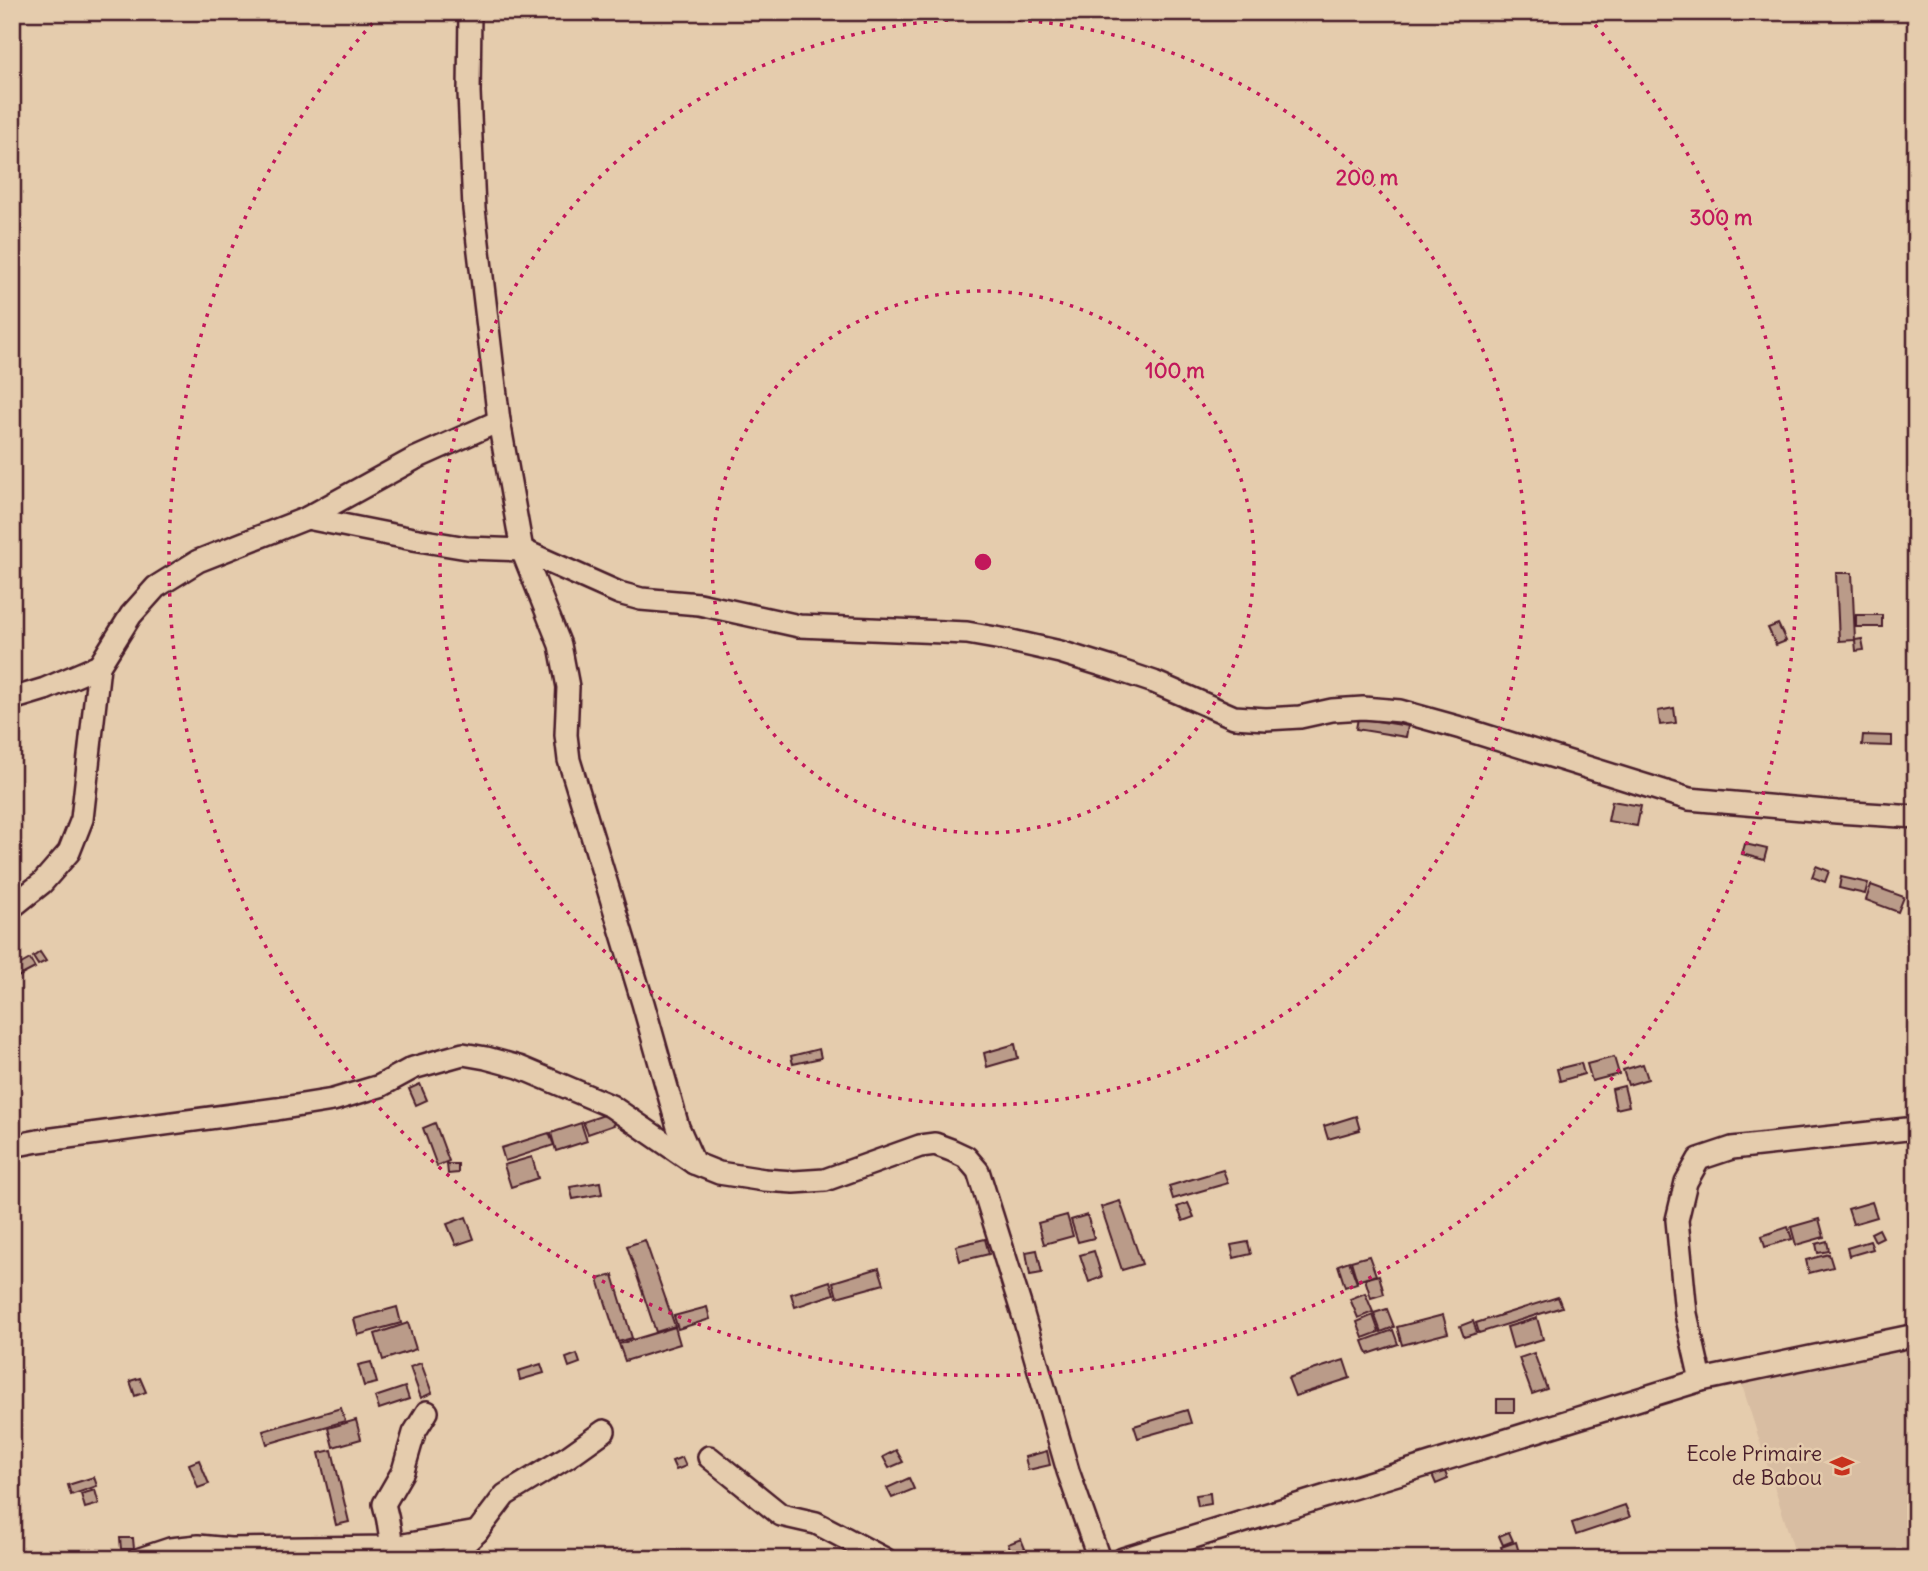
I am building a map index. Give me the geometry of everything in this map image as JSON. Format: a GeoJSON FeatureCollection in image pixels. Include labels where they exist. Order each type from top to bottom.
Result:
{"type":"FeatureCollection","features":[{"type":"Feature","properties":{"kind":"street"},"geometry":{"type":"LineString","coordinates":[[470,12],[469,92],[474,209],[499,421],[522,550],[560,645],[568,687],[566,735],[569,760],[674,1115],[694,1163]]}},
{"type":"Feature","properties":{"kind":"street"},"geometry":{"type":"LineString","coordinates":[[12,907],[42,883],[69,852],[82,819],[99,666],[131,615],[156,587],[198,561],[307,518],[414,459],[499,421]]}},
{"type":"Feature","properties":{"kind":"street"},"geometry":{"type":"LineString","coordinates":[[307,518],[467,548],[522,550],[619,593],[641,599],[699,604],[799,626],[967,634],[1047,649],[1154,682],[1234,718],[1300,718],[1332,710],[1363,708],[1400,711],[1689,799],[1916,817]]}},
{"type":"Feature","properties":{"kind":"street"},"geometry":{"type":"LineString","coordinates":[[12,699],[45,689],[99,666]]}},
{"type":"Feature","properties":{"kind":"street"},"geometry":{"type":"LineString","coordinates":[[12,1146],[333,1100],[380,1086],[424,1065],[463,1054],[519,1067],[611,1106],[694,1163],[719,1173],[794,1182],[825,1180],[919,1146],[935,1144],[967,1157],[978,1171],[1068,1471],[1099,1559]]}},
{"type":"Feature","properties":{"kind":"street"},"geometry":{"type":"LineString","coordinates":[[1701,1380],[1686,1314],[1678,1220],[1686,1182],[1699,1159],[1731,1148],[1916,1128]]}},
{"type":"Feature","properties":{"kind":"street"},"geometry":{"type":"LineString","coordinates":[[1123,1559],[1701,1380],[1916,1335]]}},
{"type":"Feature","properties":{"kind":"street"},"geometry":{"type":"LineString","coordinates":[[392,1553],[389,1521],[384,1504],[403,1471],[414,1433],[427,1412]]}},
{"type":"Feature","properties":{"kind":"street"},"geometry":{"type":"LineString","coordinates":[[448,1559],[477,1531],[505,1495],[604,1431]]}},
{"type":"Feature","properties":{"kind":"street"},"geometry":{"type":"LineString","coordinates":[[709,1457],[781,1515],[816,1523],[885,1559]]}},
{"type":"Feature","properties":{"kind":"street"},"geometry":{"type":"LineString","coordinates":[[140,1559],[170,1549],[198,1546],[231,1554],[392,1553],[477,1531]]}},
{"type":"Feature","properties":{"kind":"shaded area","name":"Ecole Primaire de Babou"},"geometry":{"type":"Polygon","coordinates":[[[1916,1344],[1916,1550],[1880,1559],[1797,1559],[1741,1382],[1916,1344]]]}},
{"type":"Feature","properties":{"kind":"building"},"geometry":{"type":"Polygon","coordinates":[[[1836,573],[1852,573],[1855,640],[1839,641],[1836,573]]]}},
{"type":"Feature","properties":{"kind":"building"},"geometry":{"type":"Polygon","coordinates":[[[1856,615],[1882,615],[1882,627],[1856,627],[1856,615]]]}},
{"type":"Feature","properties":{"kind":"building"},"geometry":{"type":"Polygon","coordinates":[[[1778,624],[1786,641],[1776,645],[1768,628],[1778,624]]]}},
{"type":"Feature","properties":{"kind":"building"},"geometry":{"type":"Polygon","coordinates":[[[1862,639],[1864,650],[1856,651],[1855,640],[1862,639]]]}},
{"type":"Feature","properties":{"kind":"building"},"geometry":{"type":"Polygon","coordinates":[[[1674,708],[1676,723],[1660,725],[1658,711],[1674,708]]]}},
{"type":"Feature","properties":{"kind":"building"},"geometry":{"type":"Polygon","coordinates":[[[1358,718],[1408,726],[1406,737],[1356,729],[1358,718]]]}},
{"type":"Feature","properties":{"kind":"building"},"geometry":{"type":"Polygon","coordinates":[[[1863,735],[1892,736],[1892,746],[1862,745],[1863,735]]]}},
{"type":"Feature","properties":{"kind":"building"},"geometry":{"type":"Polygon","coordinates":[[[1612,801],[1641,806],[1637,826],[1608,821],[1612,801]]]}},
{"type":"Feature","properties":{"kind":"building"},"geometry":{"type":"Polygon","coordinates":[[[1745,844],[1767,849],[1764,860],[1742,854],[1745,844]]]}},
{"type":"Feature","properties":{"kind":"building"},"geometry":{"type":"Polygon","coordinates":[[[1816,866],[1829,871],[1825,882],[1812,877],[1816,866]]]}},
{"type":"Feature","properties":{"kind":"building"},"geometry":{"type":"Polygon","coordinates":[[[1841,877],[1868,883],[1865,894],[1839,888],[1841,877]]]}},
{"type":"Feature","properties":{"kind":"building"},"geometry":{"type":"Polygon","coordinates":[[[1871,885],[1904,897],[1898,912],[1866,900],[1871,885]]]}},
{"type":"Feature","properties":{"kind":"building"},"geometry":{"type":"Polygon","coordinates":[[[40,952],[46,961],[38,965],[33,957],[40,952]]]}},
{"type":"Feature","properties":{"kind":"building"},"geometry":{"type":"Polygon","coordinates":[[[30,959],[35,968],[12,980],[12,969],[30,959]]]}},
{"type":"Feature","properties":{"kind":"building"},"geometry":{"type":"Polygon","coordinates":[[[1015,1044],[1018,1058],[987,1067],[984,1053],[1015,1044]]]}},
{"type":"Feature","properties":{"kind":"building"},"geometry":{"type":"Polygon","coordinates":[[[819,1049],[821,1058],[793,1064],[791,1056],[819,1049]]]}},
{"type":"Feature","properties":{"kind":"building"},"geometry":{"type":"Polygon","coordinates":[[[1614,1057],[1619,1074],[1592,1081],[1587,1064],[1614,1057]]]}},
{"type":"Feature","properties":{"kind":"building"},"geometry":{"type":"Polygon","coordinates":[[[1581,1063],[1584,1074],[1560,1081],[1557,1069],[1581,1063]]]}},
{"type":"Feature","properties":{"kind":"building"},"geometry":{"type":"Polygon","coordinates":[[[1643,1064],[1648,1079],[1628,1085],[1623,1070],[1643,1064]]]}},
{"type":"Feature","properties":{"kind":"building"},"geometry":{"type":"Polygon","coordinates":[[[420,1084],[427,1100],[416,1105],[409,1089],[420,1084]]]}},
{"type":"Feature","properties":{"kind":"building"},"geometry":{"type":"Polygon","coordinates":[[[1624,1086],[1629,1106],[1616,1109],[1612,1089],[1624,1086]]]}},
{"type":"Feature","properties":{"kind":"building"},"geometry":{"type":"Polygon","coordinates":[[[610,1113],[614,1125],[588,1134],[583,1122],[610,1113]]]}},
{"type":"Feature","properties":{"kind":"building"},"geometry":{"type":"Polygon","coordinates":[[[1356,1116],[1360,1130],[1328,1139],[1324,1126],[1356,1116]]]}},
{"type":"Feature","properties":{"kind":"building"},"geometry":{"type":"Polygon","coordinates":[[[435,1123],[449,1161],[437,1166],[423,1128],[435,1123]]]}},
{"type":"Feature","properties":{"kind":"building"},"geometry":{"type":"Polygon","coordinates":[[[581,1123],[587,1141],[556,1151],[551,1133],[581,1123]]]}},
{"type":"Feature","properties":{"kind":"building"},"geometry":{"type":"Polygon","coordinates":[[[549,1133],[554,1145],[505,1161],[501,1148],[549,1133]]]}},
{"type":"Feature","properties":{"kind":"building"},"geometry":{"type":"Polygon","coordinates":[[[532,1157],[538,1178],[511,1187],[504,1165],[532,1157]]]}},
{"type":"Feature","properties":{"kind":"building"},"geometry":{"type":"Polygon","coordinates":[[[447,1164],[458,1164],[458,1173],[448,1174],[447,1164]]]}},
{"type":"Feature","properties":{"kind":"building"},"geometry":{"type":"Polygon","coordinates":[[[1223,1170],[1228,1183],[1173,1199],[1169,1186],[1223,1170]]]}},
{"type":"Feature","properties":{"kind":"building"},"geometry":{"type":"Polygon","coordinates":[[[600,1182],[602,1194],[573,1199],[570,1187],[600,1182]]]}},
{"type":"Feature","properties":{"kind":"building"},"geometry":{"type":"Polygon","coordinates":[[[1120,1201],[1142,1264],[1122,1270],[1101,1207],[1120,1201]]]}},
{"type":"Feature","properties":{"kind":"building"},"geometry":{"type":"Polygon","coordinates":[[[1872,1202],[1877,1217],[1853,1224],[1848,1209],[1872,1202]]]}},
{"type":"Feature","properties":{"kind":"building"},"geometry":{"type":"Polygon","coordinates":[[[1188,1203],[1194,1217],[1183,1221],[1177,1207],[1188,1203]]]}},
{"type":"Feature","properties":{"kind":"building"},"geometry":{"type":"Polygon","coordinates":[[[1067,1215],[1073,1236],[1044,1244],[1038,1223],[1067,1215]]]}},
{"type":"Feature","properties":{"kind":"building"},"geometry":{"type":"Polygon","coordinates":[[[1087,1215],[1094,1238],[1078,1242],[1071,1220],[1087,1215]]]}},
{"type":"Feature","properties":{"kind":"building"},"geometry":{"type":"Polygon","coordinates":[[[466,1217],[474,1239],[456,1245],[447,1224],[466,1217]]]}},
{"type":"Feature","properties":{"kind":"building"},"geometry":{"type":"Polygon","coordinates":[[[1819,1219],[1824,1237],[1796,1245],[1791,1227],[1819,1219]]]}},
{"type":"Feature","properties":{"kind":"building"},"geometry":{"type":"Polygon","coordinates":[[[1788,1227],[1792,1239],[1765,1247],[1762,1236],[1788,1227]]]}},
{"type":"Feature","properties":{"kind":"building"},"geometry":{"type":"Polygon","coordinates":[[[1879,1229],[1883,1237],[1875,1241],[1871,1233],[1879,1229]]]}},
{"type":"Feature","properties":{"kind":"building"},"geometry":{"type":"Polygon","coordinates":[[[985,1239],[989,1254],[960,1261],[956,1246],[985,1239]]]}},
{"type":"Feature","properties":{"kind":"building"},"geometry":{"type":"Polygon","coordinates":[[[645,1240],[675,1326],[656,1332],[627,1246],[645,1240]]]}},
{"type":"Feature","properties":{"kind":"building"},"geometry":{"type":"Polygon","coordinates":[[[1827,1241],[1829,1251],[1818,1253],[1816,1244],[1827,1241]]]}},
{"type":"Feature","properties":{"kind":"building"},"geometry":{"type":"Polygon","coordinates":[[[1870,1241],[1873,1249],[1849,1256],[1847,1248],[1870,1241]]]}},
{"type":"Feature","properties":{"kind":"building"},"geometry":{"type":"Polygon","coordinates":[[[1248,1242],[1251,1254],[1234,1258],[1231,1245],[1248,1242]]]}},
{"type":"Feature","properties":{"kind":"building"},"geometry":{"type":"Polygon","coordinates":[[[1037,1250],[1042,1273],[1030,1275],[1026,1252],[1037,1250]]]}},
{"type":"Feature","properties":{"kind":"building"},"geometry":{"type":"Polygon","coordinates":[[[1094,1251],[1102,1277],[1089,1282],[1080,1255],[1094,1251]]]}},
{"type":"Feature","properties":{"kind":"building"},"geometry":{"type":"Polygon","coordinates":[[[1829,1254],[1833,1267],[1809,1273],[1806,1260],[1829,1254]]]}},
{"type":"Feature","properties":{"kind":"building"},"geometry":{"type":"Polygon","coordinates":[[[1369,1256],[1376,1275],[1357,1281],[1351,1261],[1369,1256]]]}},
{"type":"Feature","properties":{"kind":"building"},"geometry":{"type":"Polygon","coordinates":[[[1349,1261],[1357,1283],[1345,1287],[1338,1265],[1349,1261]]]}},
{"type":"Feature","properties":{"kind":"building"},"geometry":{"type":"Polygon","coordinates":[[[879,1268],[884,1284],[837,1297],[833,1282],[879,1268]]]}},
{"type":"Feature","properties":{"kind":"building"},"geometry":{"type":"Polygon","coordinates":[[[613,1275],[632,1338],[618,1342],[598,1279],[613,1275]]]}},
{"type":"Feature","properties":{"kind":"building"},"geometry":{"type":"Polygon","coordinates":[[[1379,1275],[1384,1294],[1371,1298],[1365,1279],[1379,1275]]]}},
{"type":"Feature","properties":{"kind":"building"},"geometry":{"type":"Polygon","coordinates":[[[830,1281],[834,1294],[795,1307],[791,1294],[830,1281]]]}},
{"type":"Feature","properties":{"kind":"building"},"geometry":{"type":"Polygon","coordinates":[[[1365,1293],[1373,1312],[1358,1318],[1350,1299],[1365,1293]]]}},
{"type":"Feature","properties":{"kind":"building"},"geometry":{"type":"Polygon","coordinates":[[[1558,1297],[1562,1307],[1479,1333],[1476,1323],[1558,1297]]]}},
{"type":"Feature","properties":{"kind":"building"},"geometry":{"type":"Polygon","coordinates":[[[397,1307],[401,1323],[358,1335],[354,1319],[397,1307]]]}},
{"type":"Feature","properties":{"kind":"building"},"geometry":{"type":"Polygon","coordinates":[[[707,1307],[710,1319],[678,1329],[674,1316],[707,1307]]]}},
{"type":"Feature","properties":{"kind":"building"},"geometry":{"type":"Polygon","coordinates":[[[1387,1309],[1394,1327],[1381,1332],[1374,1313],[1387,1309]]]}},
{"type":"Feature","properties":{"kind":"building"},"geometry":{"type":"Polygon","coordinates":[[[1373,1315],[1379,1332],[1363,1338],[1357,1322],[1373,1315]]]}},
{"type":"Feature","properties":{"kind":"building"},"geometry":{"type":"Polygon","coordinates":[[[1443,1315],[1448,1333],[1402,1345],[1397,1327],[1443,1315]]]}},
{"type":"Feature","properties":{"kind":"building"},"geometry":{"type":"Polygon","coordinates":[[[1537,1318],[1543,1339],[1513,1348],[1507,1327],[1537,1318]]]}},
{"type":"Feature","properties":{"kind":"building"},"geometry":{"type":"Polygon","coordinates":[[[1473,1321],[1477,1333],[1464,1337],[1460,1326],[1473,1321]]]}},
{"type":"Feature","properties":{"kind":"building"},"geometry":{"type":"Polygon","coordinates":[[[408,1323],[416,1349],[383,1360],[375,1334],[408,1323]]]}},
{"type":"Feature","properties":{"kind":"building"},"geometry":{"type":"Polygon","coordinates":[[[675,1327],[680,1344],[625,1361],[619,1344],[675,1327]]]}},
{"type":"Feature","properties":{"kind":"building"},"geometry":{"type":"Polygon","coordinates":[[[1393,1330],[1398,1344],[1368,1354],[1363,1341],[1393,1330]]]}},
{"type":"Feature","properties":{"kind":"building"},"geometry":{"type":"Polygon","coordinates":[[[1534,1353],[1547,1389],[1532,1394],[1519,1358],[1534,1353]]]}},
{"type":"Feature","properties":{"kind":"building"},"geometry":{"type":"Polygon","coordinates":[[[577,1354],[580,1363],[569,1367],[566,1358],[577,1354]]]}},
{"type":"Feature","properties":{"kind":"building"},"geometry":{"type":"Polygon","coordinates":[[[1344,1360],[1350,1378],[1295,1396],[1288,1378],[1344,1360]]]}},
{"type":"Feature","properties":{"kind":"building"},"geometry":{"type":"Polygon","coordinates":[[[371,1362],[377,1383],[364,1386],[358,1365],[371,1362]]]}},
{"type":"Feature","properties":{"kind":"building"},"geometry":{"type":"Polygon","coordinates":[[[421,1363],[432,1393],[421,1398],[410,1367],[421,1363]]]}},
{"type":"Feature","properties":{"kind":"building"},"geometry":{"type":"Polygon","coordinates":[[[541,1364],[544,1373],[520,1380],[518,1371],[541,1364]]]}},
{"type":"Feature","properties":{"kind":"building"},"geometry":{"type":"Polygon","coordinates":[[[140,1378],[146,1392],[135,1396],[130,1381],[140,1378]]]}},
{"type":"Feature","properties":{"kind":"building"},"geometry":{"type":"Polygon","coordinates":[[[405,1387],[409,1399],[379,1409],[375,1397],[405,1387]]]}},
{"type":"Feature","properties":{"kind":"building"},"geometry":{"type":"Polygon","coordinates":[[[1497,1399],[1514,1399],[1514,1412],[1497,1412],[1497,1399]]]}},
{"type":"Feature","properties":{"kind":"building"},"geometry":{"type":"Polygon","coordinates":[[[341,1408],[345,1421],[267,1444],[263,1431],[341,1408]]]}},
{"type":"Feature","properties":{"kind":"building"},"geometry":{"type":"Polygon","coordinates":[[[1187,1410],[1191,1423],[1138,1438],[1134,1426],[1187,1410]]]}},
{"type":"Feature","properties":{"kind":"building"},"geometry":{"type":"Polygon","coordinates":[[[356,1420],[361,1439],[333,1447],[328,1428],[356,1420]]]}},
{"type":"Feature","properties":{"kind":"building"},"geometry":{"type":"Polygon","coordinates":[[[332,1450],[349,1522],[336,1525],[319,1453],[332,1450]]]}},
{"type":"Feature","properties":{"kind":"building"},"geometry":{"type":"Polygon","coordinates":[[[896,1450],[903,1462],[889,1468],[883,1457],[896,1450]]]}},
{"type":"Feature","properties":{"kind":"building"},"geometry":{"type":"Polygon","coordinates":[[[1047,1451],[1050,1465],[1028,1470],[1025,1457],[1047,1451]]]}},
{"type":"Feature","properties":{"kind":"building"},"geometry":{"type":"Polygon","coordinates":[[[682,1457],[686,1466],[676,1470],[672,1461],[682,1457]]]}},
{"type":"Feature","properties":{"kind":"building"},"geometry":{"type":"Polygon","coordinates":[[[199,1460],[209,1484],[198,1488],[189,1464],[199,1460]]]}},
{"type":"Feature","properties":{"kind":"building"},"geometry":{"type":"Polygon","coordinates":[[[1442,1465],[1448,1479],[1436,1484],[1430,1470],[1442,1465]]]}},
{"type":"Feature","properties":{"kind":"building"},"geometry":{"type":"Polygon","coordinates":[[[94,1477],[97,1486],[71,1495],[68,1485],[94,1477]]]}},
{"type":"Feature","properties":{"kind":"building"},"geometry":{"type":"Polygon","coordinates":[[[909,1478],[914,1489],[892,1498],[887,1488],[909,1478]]]}},
{"type":"Feature","properties":{"kind":"building"},"geometry":{"type":"Polygon","coordinates":[[[95,1490],[99,1504],[85,1508],[81,1494],[95,1490]]]}},
{"type":"Feature","properties":{"kind":"building"},"geometry":{"type":"Polygon","coordinates":[[[1210,1493],[1211,1504],[1198,1506],[1196,1495],[1210,1493]]]}},
{"type":"Feature","properties":{"kind":"building"},"geometry":{"type":"Polygon","coordinates":[[[1625,1505],[1630,1517],[1576,1535],[1572,1523],[1625,1505]]]}},
{"type":"Feature","properties":{"kind":"building"},"geometry":{"type":"Polygon","coordinates":[[[1509,1532],[1513,1541],[1503,1545],[1499,1536],[1509,1532]]]}},
{"type":"Feature","properties":{"kind":"building"},"geometry":{"type":"Polygon","coordinates":[[[120,1538],[133,1538],[134,1549],[121,1549],[120,1538]]]}},
{"type":"Feature","properties":{"kind":"building"},"geometry":{"type":"Polygon","coordinates":[[[1021,1539],[1028,1556],[1014,1559],[1008,1544],[1021,1539]]]}},
{"type":"Feature","properties":{"kind":"building"},"geometry":{"type":"Polygon","coordinates":[[[1516,1542],[1520,1556],[1505,1559],[1501,1547],[1516,1542]]]}},
{"type":"Feature","properties":{"kind":"place","name":"Ecole Primaire de Babou"},"geometry":{"type":"Point","coordinates":[1842,1466]}}]}
